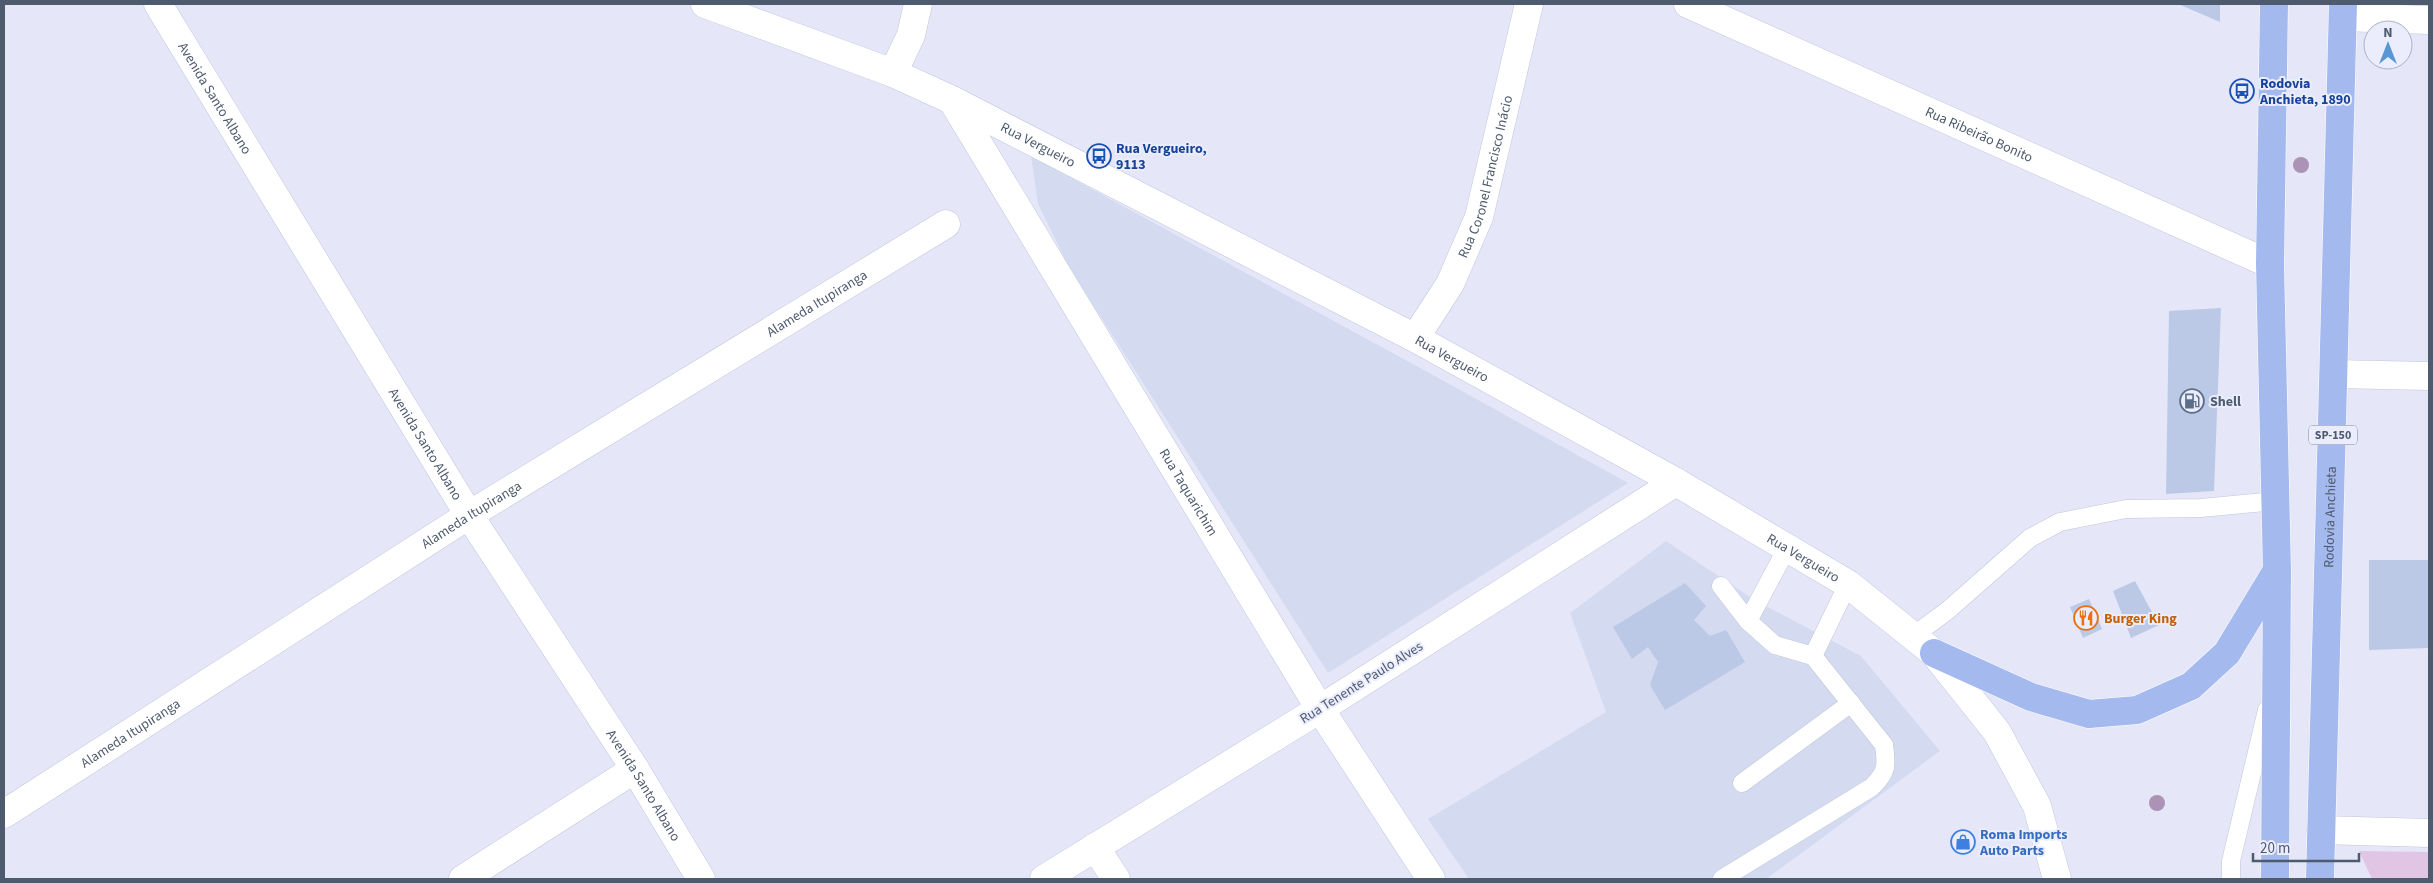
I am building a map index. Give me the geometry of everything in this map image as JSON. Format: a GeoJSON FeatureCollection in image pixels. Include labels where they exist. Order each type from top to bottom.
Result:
{"type":"FeatureCollection","features":[{"type":"Feature","properties":{"kind":"highway"},"geometry":{"type":"LineString","coordinates":[[2274,4],[2270,264],[2277,571],[2275,879]]}},
{"type":"Feature","properties":{"kind":"highway","name":"Rodovia Anchieta"},"geometry":{"type":"LineString","coordinates":[[2322,875],[2321,830],[2343,10]]}},
{"type":"Feature","properties":{"kind":"highway"},"geometry":{"type":"LineString","coordinates":[[1934,653],[2031,697],[2088,714],[2137,710],[2191,686],[2227,653],[2277,571]]}},
{"type":"Feature","properties":{"kind":"street","name":"Avenida Santo Albano"},"geometry":{"type":"LineString","coordinates":[[158,4],[469,516],[635,769],[701,879]]}},
{"type":"Feature","properties":{"kind":"street","name":"Rua Vergueiro"},"geometry":{"type":"LineString","coordinates":[[705,4],[894,73],[952,100],[1415,338],[1676,482],[1848,584],[1934,653],[2002,740],[2037,806],[2057,879]]}},
{"type":"Feature","properties":{"kind":"street"},"geometry":{"type":"LineString","coordinates":[[894,73],[911,35],[918,4]]}},
{"type":"Feature","properties":{"kind":"street","name":"Rua Coronel Francisco Inácio"},"geometry":{"type":"LineString","coordinates":[[1415,338],[1450,284],[1479,217],[1529,4]]}},
{"type":"Feature","properties":{"kind":"street","name":"Rua Ribeirão Bonito"},"geometry":{"type":"LineString","coordinates":[[1688,4],[2270,264]]}},
{"type":"Feature","properties":{"kind":"street"},"geometry":{"type":"LineString","coordinates":[[2343,10],[2429,20]]}},
{"type":"Feature","properties":{"kind":"street","name":"Rua Taquarichim"},"geometry":{"type":"LineString","coordinates":[[952,100],[1320,709],[1431,879]]}},
{"type":"Feature","properties":{"kind":"street","name":"Alameda Itupiranga"},"geometry":{"type":"LineString","coordinates":[[4,814],[469,516],[946,224]]}},
{"type":"Feature","properties":{"kind":"street"},"geometry":{"type":"LineString","coordinates":[[2334,374],[2429,376]]}},
{"type":"Feature","properties":{"kind":"street","name":"Rua Tenente Paulo Alves"},"geometry":{"type":"LineString","coordinates":[[1044,879],[1320,709],[1676,482]]}},
{"type":"Feature","properties":{"kind":"street"},"geometry":{"type":"LineString","coordinates":[[463,879],[635,769]]}},
{"type":"Feature","properties":{"kind":"street"},"geometry":{"type":"LineString","coordinates":[[2321,830],[2429,833]]}},
{"type":"Feature","properties":{"kind":"street"},"geometry":{"type":"LineString","coordinates":[[1094,847],[1116,879]]}},
{"type":"Feature","properties":{"kind":"lane"},"geometry":{"type":"LineString","coordinates":[[1913,636],[1947,611],[2030,538],[2060,522],[2126,509],[2201,508],[2275,501]]}},
{"type":"Feature","properties":{"kind":"lane"},"geometry":{"type":"LineString","coordinates":[[1748,621],[1787,548]]}},
{"type":"Feature","properties":{"kind":"lane"},"geometry":{"type":"LineString","coordinates":[[1812,656],[1848,584]]}},
{"type":"Feature","properties":{"kind":"lane"},"geometry":{"type":"LineString","coordinates":[[1722,586],[1748,621],[1775,645],[1812,656],[1884,745],[1886,764],[1883,776],[1872,788],[1722,879]]}},
{"type":"Feature","properties":{"kind":"lane"},"geometry":{"type":"LineString","coordinates":[[2231,879],[2231,861],[2276,673]]}},
{"type":"Feature","properties":{"kind":"lane"},"geometry":{"type":"LineString","coordinates":[[1742,783],[1851,703]]}},
{"type":"Feature","properties":{"kind":"shaded area"},"geometry":{"type":"Polygon","coordinates":[[[1031,156],[1628,483],[1328,673],[1069,267],[1038,204],[1031,156]]]}},
{"type":"Feature","properties":{"kind":"shaded area"},"geometry":{"type":"Polygon","coordinates":[[[1666,541],[1756,601],[1861,656],[1940,751],[1766,879],[1469,879],[1428,819],[1606,712],[1570,613],[1666,541]]]}},
{"type":"Feature","properties":{"kind":"shaded area"},"geometry":{"type":"Polygon","coordinates":[[[2359,851],[2429,852],[2429,879],[2372,879],[2359,851]]]}},
{"type":"Feature","properties":{"kind":"building"},"geometry":{"type":"Polygon","coordinates":[[[2178,4],[2220,4],[2220,22],[2178,4]]]}},
{"type":"Feature","properties":{"kind":"building","name":"Shell"},"geometry":{"type":"Polygon","coordinates":[[[2221,308],[2214,491],[2166,494],[2169,311],[2221,308]]]}},
{"type":"Feature","properties":{"kind":"building"},"geometry":{"type":"Polygon","coordinates":[[[2369,560],[2429,560],[2429,648],[2369,650],[2369,560]]]}},
{"type":"Feature","properties":{"kind":"building"},"geometry":{"type":"Polygon","coordinates":[[[2135,581],[2159,625],[2131,638],[2113,591],[2135,581]]]}},
{"type":"Feature","properties":{"kind":"building"},"geometry":{"type":"Polygon","coordinates":[[[1685,583],[1706,606],[1694,620],[1710,636],[1726,630],[1745,662],[1665,710],[1650,685],[1658,662],[1648,647],[1632,659],[1613,627],[1685,583]]]}},
{"type":"Feature","properties":{"kind":"building","name":"Burger King"},"geometry":{"type":"Polygon","coordinates":[[[2089,599],[2102,629],[2083,638],[2070,607],[2089,599]]]}},
{"type":"Feature","properties":{"kind":"place","name":"Rodovia Anchieta, 1890"},"geometry":{"type":"Point","coordinates":[2242,91]}},
{"type":"Feature","properties":{"kind":"place","name":"Rua Vergueiro, 9113"},"geometry":{"type":"Point","coordinates":[1099,156]}},
{"type":"Feature","properties":{"kind":"place","name":"Shell"},"geometry":{"type":"Point","coordinates":[2192,401]}},
{"type":"Feature","properties":{"kind":"place","name":"Burger King"},"geometry":{"type":"Point","coordinates":[2086,618]}},
{"type":"Feature","properties":{"kind":"place","name":"Roma Imports Auto Parts"},"geometry":{"type":"Point","coordinates":[1963,842]}}]}
